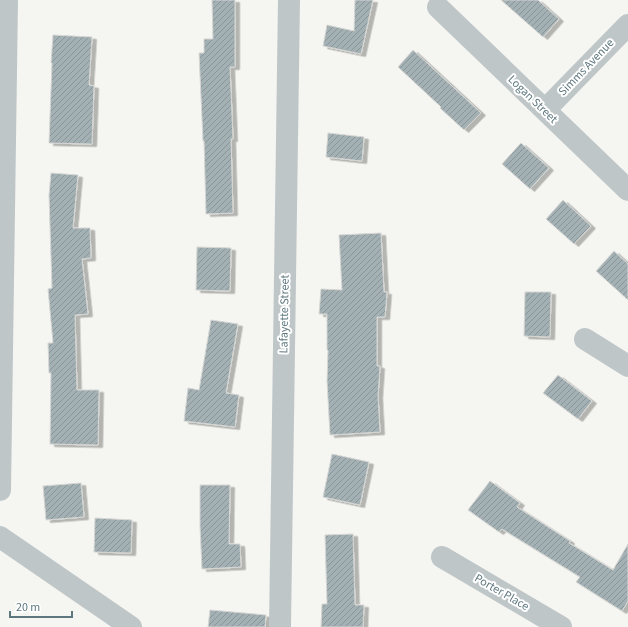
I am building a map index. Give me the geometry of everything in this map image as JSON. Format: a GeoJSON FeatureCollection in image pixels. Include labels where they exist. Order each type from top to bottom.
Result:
{"type":"FeatureCollection","features":[{"type":"Feature","properties":{"kind":"street"},"geometry":{"type":"LineString","coordinates":[[0,490],[8,0]]}},
{"type":"Feature","properties":{"kind":"street","name":"Lafayette Street"},"geometry":{"type":"LineString","coordinates":[[280,627],[289,0]]}},
{"type":"Feature","properties":{"kind":"street","name":"Logan Street"},"geometry":{"type":"LineString","coordinates":[[438,7],[628,190]]}},
{"type":"Feature","properties":{"kind":"street","name":"Simms Avenue"},"geometry":{"type":"LineString","coordinates":[[545,110],[628,25]]}},
{"type":"Feature","properties":{"kind":"street"},"geometry":{"type":"LineString","coordinates":[[585,339],[628,366]]}},
{"type":"Feature","properties":{"kind":"street"},"geometry":{"type":"LineString","coordinates":[[0,537],[131,627]]}},
{"type":"Feature","properties":{"kind":"street","name":"Porter Place"},"geometry":{"type":"LineString","coordinates":[[442,558],[561,627]]}},
{"type":"Feature","properties":{"kind":"building"},"geometry":{"type":"Polygon","coordinates":[[[212,0],[235,0],[235,67],[230,67],[233,139],[231,139],[233,213],[206,214],[199,53],[204,53],[204,39],[213,39],[212,0]]]}},
{"type":"Feature","properties":{"kind":"building"},"geometry":{"type":"Polygon","coordinates":[[[355,0],[373,0],[361,54],[323,46],[327,25],[354,31],[355,0]]]}},
{"type":"Feature","properties":{"kind":"building"},"geometry":{"type":"Polygon","coordinates":[[[501,0],[538,0],[559,19],[543,37],[501,0]]]}},
{"type":"Feature","properties":{"kind":"building"},"geometry":{"type":"Polygon","coordinates":[[[53,35],[92,37],[89,85],[94,86],[92,144],[49,143],[53,35]]]}},
{"type":"Feature","properties":{"kind":"building"},"geometry":{"type":"Polygon","coordinates":[[[413,50],[481,113],[464,130],[398,67],[413,50]]]}},
{"type":"Feature","properties":{"kind":"building"},"geometry":{"type":"Polygon","coordinates":[[[328,133],[364,137],[362,161],[326,157],[328,133]]]}},
{"type":"Feature","properties":{"kind":"building"},"geometry":{"type":"Polygon","coordinates":[[[521,143],[549,168],[530,189],[502,164],[521,143]]]}},
{"type":"Feature","properties":{"kind":"building"},"geometry":{"type":"Polygon","coordinates":[[[51,173],[78,175],[73,228],[90,228],[91,258],[82,259],[88,314],[75,315],[77,390],[99,390],[98,445],[50,444],[51,373],[49,373],[48,343],[53,343],[48,289],[52,288],[49,195],[51,173]]]}},
{"type":"Feature","properties":{"kind":"building"},"geometry":{"type":"Polygon","coordinates":[[[563,200],[591,226],[574,244],[546,219],[563,200]]]}},
{"type":"Feature","properties":{"kind":"building"},"geometry":{"type":"Polygon","coordinates":[[[381,233],[384,292],[387,292],[385,317],[377,317],[377,366],[380,366],[378,396],[380,432],[330,435],[327,381],[327,314],[319,314],[321,289],[342,290],[339,235],[381,233]]]}},
{"type":"Feature","properties":{"kind":"building"},"geometry":{"type":"Polygon","coordinates":[[[197,247],[231,248],[230,291],[196,290],[197,247]]]}},
{"type":"Feature","properties":{"kind":"building"},"geometry":{"type":"Polygon","coordinates":[[[614,251],[628,264],[628,300],[596,271],[614,251]]]}},
{"type":"Feature","properties":{"kind":"building"},"geometry":{"type":"Polygon","coordinates":[[[525,292],[551,292],[550,337],[524,336],[525,292]]]}},
{"type":"Feature","properties":{"kind":"building"},"geometry":{"type":"Polygon","coordinates":[[[211,320],[238,324],[226,393],[239,395],[235,427],[184,421],[188,388],[199,390],[211,320]]]}},
{"type":"Feature","properties":{"kind":"building"},"geometry":{"type":"Polygon","coordinates":[[[558,375],[592,401],[578,419],[543,393],[558,375]]]}},
{"type":"Feature","properties":{"kind":"building"},"geometry":{"type":"Polygon","coordinates":[[[332,454],[369,462],[360,505],[323,497],[332,454]]]}},
{"type":"Feature","properties":{"kind":"building"},"geometry":{"type":"Polygon","coordinates":[[[490,481],[520,503],[517,507],[570,541],[569,543],[613,570],[628,544],[628,601],[622,611],[576,582],[580,577],[502,529],[499,532],[468,510],[490,481]]]}},
{"type":"Feature","properties":{"kind":"building"},"geometry":{"type":"Polygon","coordinates":[[[81,483],[84,517],[46,520],[43,486],[81,483]]]}},
{"type":"Feature","properties":{"kind":"building"},"geometry":{"type":"Polygon","coordinates":[[[200,485],[230,485],[229,544],[240,544],[241,567],[202,569],[200,485]]]}},
{"type":"Feature","properties":{"kind":"building"},"geometry":{"type":"Polygon","coordinates":[[[95,518],[132,520],[131,553],[94,552],[95,518]]]}},
{"type":"Feature","properties":{"kind":"building"},"geometry":{"type":"Polygon","coordinates":[[[353,534],[355,605],[364,605],[363,627],[321,627],[322,604],[327,604],[325,535],[353,534]]]}},
{"type":"Feature","properties":{"kind":"building"},"geometry":{"type":"Polygon","coordinates":[[[210,610],[266,615],[265,627],[208,627],[210,610]]]}}]}
